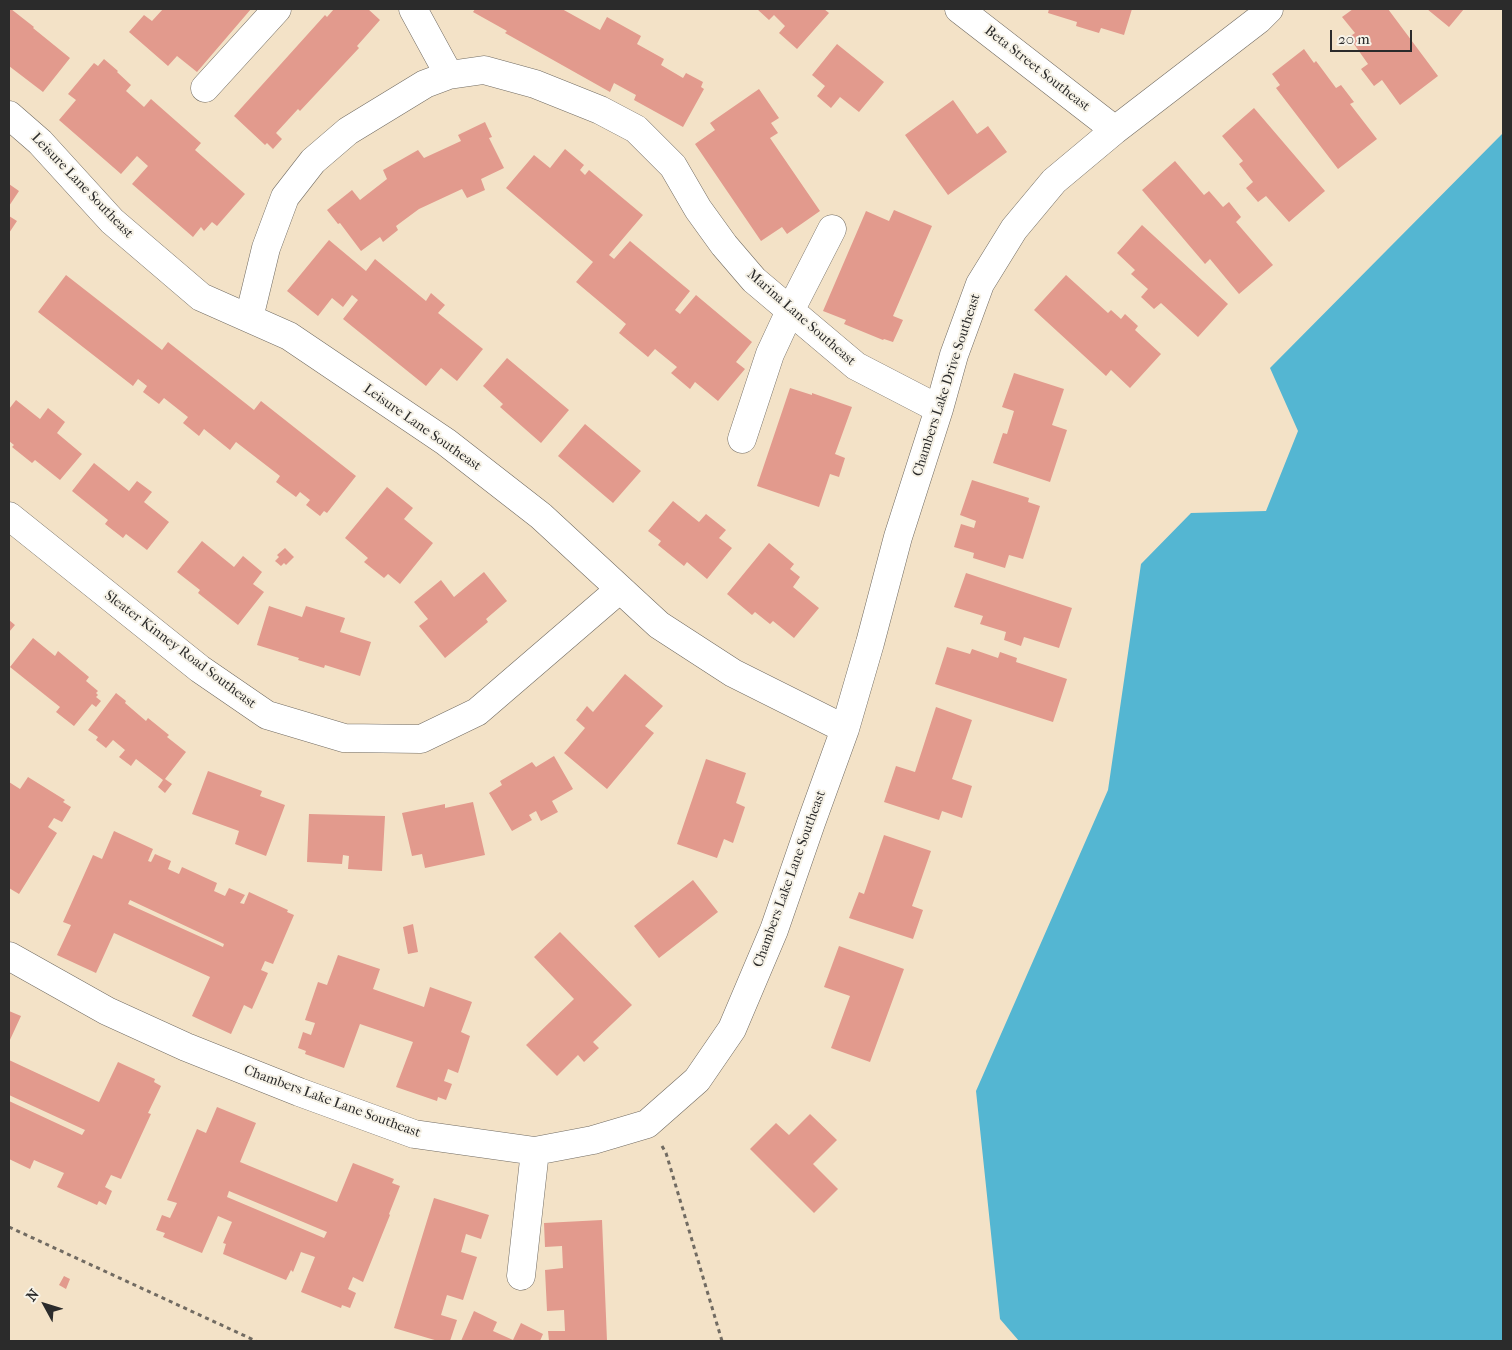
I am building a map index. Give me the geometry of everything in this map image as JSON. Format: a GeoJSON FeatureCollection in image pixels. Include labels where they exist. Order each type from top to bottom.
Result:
{"type":"FeatureCollection","features":[{"type":"Feature","properties":{"kind":"street"},"geometry":{"type":"LineString","coordinates":[[205,88],[277,9]]}},
{"type":"Feature","properties":{"kind":"street"},"geometry":{"type":"LineString","coordinates":[[413,9],[449,75]]}},
{"type":"Feature","properties":{"kind":"street","name":"Beta Street Southeast"},"geometry":{"type":"LineString","coordinates":[[959,9],[1115,130]]}},
{"type":"Feature","properties":{"kind":"street","name":"Chambers Lake Drive Southeast"},"geometry":{"type":"LineString","coordinates":[[845,729],[898,537],[939,409],[954,355],[980,284],[1014,229],[1054,181],[1115,130],[1270,9]]}},
{"type":"Feature","properties":{"kind":"street","name":"Marina Lane Southeast"},"geometry":{"type":"LineString","coordinates":[[249,318],[266,248],[285,197],[312,161],[348,130],[425,84],[449,75],[484,70],[534,84],[600,110],[636,129],[673,166],[698,209],[724,245],[754,280],[856,366],[939,409]]}},
{"type":"Feature","properties":{"kind":"street","name":"Leisure Lane Southeast"},"geometry":{"type":"LineString","coordinates":[[9,115],[40,142],[112,220],[201,297],[289,336],[446,442],[542,516],[659,625],[733,673],[845,729]]}},
{"type":"Feature","properties":{"kind":"street"},"geometry":{"type":"LineString","coordinates":[[742,439],[770,354],[832,229]]}},
{"type":"Feature","properties":{"kind":"street","name":"Sleater Kinney Road Southeast"},"geometry":{"type":"LineString","coordinates":[[9,516],[200,669],[267,715],[344,738],[421,739],[478,712],[620,589]]}},
{"type":"Feature","properties":{"kind":"street","name":"Chambers Lake Lane Southeast"},"geometry":{"type":"LineString","coordinates":[[9,956],[107,1011],[186,1047],[414,1134],[535,1151],[594,1140],[647,1124],[697,1080],[732,1029],[774,930],[845,729]]}},
{"type":"Feature","properties":{"kind":"street"},"geometry":{"type":"LineString","coordinates":[[521,1276],[535,1151]]}},
{"type":"Feature","properties":{"kind":"path"},"geometry":{"type":"LineString","coordinates":[[647,1124],[666,1153],[722,1341]]}},
{"type":"Feature","properties":{"kind":"path"},"geometry":{"type":"LineString","coordinates":[[9,1227],[256,1341]]}},
{"type":"Feature","properties":{"kind":"water"},"geometry":{"type":"Polygon","coordinates":[[[1503,133],[1503,1341],[1019,1341],[1000,1319],[976,1091],[1108,790],[1141,564],[1191,513],[1266,511],[1298,431],[1270,368],[1503,133]]]}},
{"type":"Feature","properties":{"kind":"building"},"geometry":{"type":"Polygon","coordinates":[[[9,9],[34,27],[70,58],[43,92],[9,66],[9,9]]]}},
{"type":"Feature","properties":{"kind":"building"},"geometry":{"type":"Polygon","coordinates":[[[163,9],[251,9],[197,72],[177,56],[168,66],[129,32],[144,15],[152,21],[163,9]]]}},
{"type":"Feature","properties":{"kind":"building"},"geometry":{"type":"Polygon","coordinates":[[[334,9],[368,9],[380,20],[357,46],[359,48],[300,111],[298,109],[276,133],[282,139],[273,149],[267,143],[265,145],[234,116],[325,15],[327,17],[334,9]]]}},
{"type":"Feature","properties":{"kind":"building"},"geometry":{"type":"Polygon","coordinates":[[[475,9],[562,9],[600,30],[607,17],[641,36],[637,44],[664,59],[661,65],[683,78],[686,73],[703,82],[701,87],[704,89],[683,127],[634,100],[636,95],[614,83],[610,92],[505,33],[507,31],[473,12],[475,9]]]}},
{"type":"Feature","properties":{"kind":"building"},"geometry":{"type":"Polygon","coordinates":[[[757,9],[824,9],[829,13],[797,49],[779,33],[785,26],[774,15],[769,20],[757,9]]]}},
{"type":"Feature","properties":{"kind":"building"},"geometry":{"type":"Polygon","coordinates":[[[1049,9],[1132,9],[1124,35],[1101,28],[1099,33],[1076,26],[1077,22],[1048,13],[1049,9]]]}},
{"type":"Feature","properties":{"kind":"building"},"geometry":{"type":"Polygon","coordinates":[[[1353,9],[1388,9],[1438,76],[1400,105],[1382,80],[1374,86],[1361,69],[1368,64],[1349,37],[1355,33],[1342,17],[1353,9]]]}},
{"type":"Feature","properties":{"kind":"building"},"geometry":{"type":"Polygon","coordinates":[[[1427,9],[1464,9],[1449,27],[1427,9]]]}},
{"type":"Feature","properties":{"kind":"building"},"geometry":{"type":"Polygon","coordinates":[[[837,44],[884,82],[859,112],[840,97],[831,108],[817,96],[825,86],[812,75],[837,44]]]}},
{"type":"Feature","properties":{"kind":"building"},"geometry":{"type":"Polygon","coordinates":[[[1304,49],[1314,63],[1316,61],[1336,88],[1341,85],[1354,102],[1350,104],[1377,139],[1338,169],[1276,88],[1280,85],[1272,74],[1304,49]]]}},
{"type":"Feature","properties":{"kind":"building"},"geometry":{"type":"Polygon","coordinates":[[[104,59],[131,85],[126,91],[144,107],[151,99],[201,143],[195,150],[245,194],[217,226],[212,222],[204,231],[201,227],[193,237],[132,184],[148,166],[137,156],[121,174],[59,120],[76,100],[68,94],[94,63],[98,66],[104,59]]]}},
{"type":"Feature","properties":{"kind":"building"},"geometry":{"type":"Polygon","coordinates":[[[759,89],[779,118],[771,123],[778,133],[770,138],[820,211],[787,234],[782,227],[761,241],[695,144],[715,130],[710,123],[759,89]]]}},
{"type":"Feature","properties":{"kind":"building"},"geometry":{"type":"Polygon","coordinates":[[[953,100],[977,134],[988,126],[1007,152],[948,195],[905,135],[953,100]]]}},
{"type":"Feature","properties":{"kind":"building"},"geometry":{"type":"Polygon","coordinates":[[[1254,108],[1325,191],[1289,222],[1266,196],[1258,202],[1246,188],[1253,182],[1239,164],[1243,161],[1222,136],[1254,108]]]}},
{"type":"Feature","properties":{"kind":"building"},"geometry":{"type":"Polygon","coordinates":[[[485,122],[492,137],[489,138],[504,168],[481,179],[485,190],[467,198],[462,189],[419,209],[396,226],[398,230],[383,242],[380,237],[361,251],[340,223],[338,224],[327,210],[352,190],[360,200],[387,179],[383,170],[418,150],[424,158],[461,141],[458,135],[485,122]]]}},
{"type":"Feature","properties":{"kind":"building"},"geometry":{"type":"Polygon","coordinates":[[[565,149],[584,165],[580,170],[585,175],[589,170],[643,215],[609,255],[614,259],[630,241],[690,291],[675,310],[680,314],[696,295],[752,342],[736,362],[745,369],[718,401],[695,382],[690,389],[671,373],[677,367],[655,349],[648,357],[619,333],[626,324],[576,282],[593,262],[506,188],[534,155],[550,168],[565,149]]]}},
{"type":"Feature","properties":{"kind":"building"},"geometry":{"type":"Polygon","coordinates":[[[1175,161],[1204,195],[1209,191],[1223,207],[1229,202],[1241,217],[1236,222],[1273,265],[1239,294],[1210,259],[1205,264],[1142,190],[1175,161]]]}},
{"type":"Feature","properties":{"kind":"building"},"geometry":{"type":"Polygon","coordinates":[[[9,184],[19,191],[9,206],[9,184]]]}},
{"type":"Feature","properties":{"kind":"building"},"geometry":{"type":"Polygon","coordinates":[[[894,210],[932,226],[893,316],[903,320],[893,342],[883,340],[844,324],[846,320],[823,311],[866,211],[889,221],[894,210]]]}},
{"type":"Feature","properties":{"kind":"building"},"geometry":{"type":"Polygon","coordinates":[[[9,216],[17,221],[9,233],[9,216]]]}},
{"type":"Feature","properties":{"kind":"building"},"geometry":{"type":"Polygon","coordinates":[[[1142,225],[1228,304],[1198,337],[1161,303],[1154,309],[1141,297],[1148,289],[1131,274],[1135,270],[1117,253],[1142,225]]]}},
{"type":"Feature","properties":{"kind":"building"},"geometry":{"type":"Polygon","coordinates":[[[329,240],[366,271],[375,259],[426,301],[431,293],[445,305],[438,313],[483,349],[457,381],[441,368],[426,386],[343,319],[358,300],[352,295],[343,307],[332,298],[318,316],[287,291],[329,240]]]}},
{"type":"Feature","properties":{"kind":"building"},"geometry":{"type":"Polygon","coordinates":[[[66,275],[162,350],[168,342],[254,410],[261,401],[356,476],[327,513],[324,511],[320,516],[306,505],[310,500],[300,492],[296,497],[276,482],[280,476],[236,442],[230,450],[204,429],[199,436],[183,423],[188,417],[164,398],[159,404],[143,392],[147,386],[138,379],[133,386],[38,312],[66,275]]]}},
{"type":"Feature","properties":{"kind":"building"},"geometry":{"type":"Polygon","coordinates":[[[1066,275],[1108,313],[1111,310],[1121,319],[1125,314],[1138,326],[1135,330],[1161,354],[1130,388],[1111,370],[1106,376],[1034,310],[1066,275]]]}},
{"type":"Feature","properties":{"kind":"building"},"geometry":{"type":"Polygon","coordinates":[[[507,358],[569,410],[541,443],[500,407],[503,404],[483,386],[507,358]]]}},
{"type":"Feature","properties":{"kind":"building"},"geometry":{"type":"Polygon","coordinates":[[[1014,373],[1064,389],[1052,425],[1067,430],[1050,482],[993,463],[1003,433],[1007,434],[1014,411],[1002,407],[1014,373]]]}},
{"type":"Feature","properties":{"kind":"building"},"geometry":{"type":"Polygon","coordinates":[[[790,388],[812,395],[812,393],[852,407],[835,454],[845,458],[839,477],[830,474],[819,507],[757,486],[790,388]]]}},
{"type":"Feature","properties":{"kind":"building"},"geometry":{"type":"Polygon","coordinates":[[[16,400],[40,419],[48,408],[65,422],[57,433],[82,454],[60,480],[35,460],[32,463],[12,447],[14,445],[9,441],[9,409],[16,400]]]}},
{"type":"Feature","properties":{"kind":"building"},"geometry":{"type":"Polygon","coordinates":[[[585,424],[641,471],[613,503],[558,456],[585,424]]]}},
{"type":"Feature","properties":{"kind":"building"},"geometry":{"type":"Polygon","coordinates":[[[94,463],[129,491],[137,481],[152,492],[144,502],[169,522],[147,550],[126,534],[123,538],[105,524],[108,520],[72,491],[94,463]]]}},
{"type":"Feature","properties":{"kind":"building"},"geometry":{"type":"Polygon","coordinates":[[[972,480],[1029,498],[1028,502],[1040,506],[1023,559],[1009,555],[1005,568],[973,558],[974,553],[954,547],[961,524],[974,528],[976,521],[960,515],[972,480]]]}},
{"type":"Feature","properties":{"kind":"building"},"geometry":{"type":"Polygon","coordinates":[[[387,487],[413,508],[404,519],[433,543],[400,584],[388,574],[384,578],[364,562],[368,558],[345,538],[387,487]]]}},
{"type":"Feature","properties":{"kind":"building"},"geometry":{"type":"Polygon","coordinates":[[[673,501],[699,522],[706,514],[726,530],[719,538],[732,548],[707,579],[687,562],[684,566],[658,545],[661,541],[648,531],[673,501]]]}},
{"type":"Feature","properties":{"kind":"building"},"geometry":{"type":"Polygon","coordinates":[[[202,541],[234,567],[243,556],[262,572],[253,584],[264,592],[238,625],[198,593],[200,590],[177,572],[202,541]]]}},
{"type":"Feature","properties":{"kind":"building"},"geometry":{"type":"Polygon","coordinates":[[[769,543],[794,564],[790,569],[800,577],[793,587],[819,608],[794,638],[773,621],[770,624],[755,612],[752,615],[727,594],[769,543]]]}},
{"type":"Feature","properties":{"kind":"building"},"geometry":{"type":"Polygon","coordinates":[[[285,548],[294,557],[286,565],[284,563],[281,566],[275,561],[279,557],[277,555],[285,548]]]}},
{"type":"Feature","properties":{"kind":"building"},"geometry":{"type":"Polygon","coordinates":[[[484,572],[507,601],[486,619],[488,622],[445,658],[419,626],[428,619],[414,602],[441,580],[454,597],[484,572]]]}},
{"type":"Feature","properties":{"kind":"building"},"geometry":{"type":"Polygon","coordinates":[[[966,573],[1072,608],[1059,648],[1024,637],[1021,646],[1004,640],[1006,632],[980,624],[983,616],[954,607],[966,573]]]}},
{"type":"Feature","properties":{"kind":"building"},"geometry":{"type":"Polygon","coordinates":[[[269,606],[302,617],[306,606],[345,618],[340,632],[371,642],[360,676],[325,665],[324,668],[257,645],[269,606]]]}},
{"type":"Feature","properties":{"kind":"building"},"geometry":{"type":"Polygon","coordinates":[[[9,620],[15,625],[9,632],[9,620]]]}},
{"type":"Feature","properties":{"kind":"building"},"geometry":{"type":"Polygon","coordinates":[[[33,638],[55,656],[58,651],[89,677],[86,681],[98,691],[96,697],[101,701],[96,707],[92,704],[74,726],[56,712],[60,707],[10,667],[33,638]]]}},
{"type":"Feature","properties":{"kind":"building"},"geometry":{"type":"Polygon","coordinates":[[[947,647],[970,654],[972,649],[998,658],[1000,652],[1017,658],[1016,662],[1067,679],[1053,722],[935,684],[947,647]]]}},
{"type":"Feature","properties":{"kind":"building"},"geometry":{"type":"Polygon","coordinates":[[[625,674],[663,706],[645,726],[654,733],[607,789],[564,753],[585,728],[576,720],[587,706],[593,712],[625,674]]]}},
{"type":"Feature","properties":{"kind":"building"},"geometry":{"type":"Polygon","coordinates":[[[116,693],[146,721],[148,718],[186,752],[165,779],[172,784],[165,793],[158,787],[163,780],[136,759],[131,766],[119,757],[125,750],[113,740],[106,748],[96,740],[98,737],[88,730],[116,693]]]}},
{"type":"Feature","properties":{"kind":"building"},"geometry":{"type":"Polygon","coordinates":[[[936,707],[972,720],[952,779],[972,786],[962,818],[942,811],[939,820],[884,802],[896,766],[915,772],[936,707]]]}},
{"type":"Feature","properties":{"kind":"building"},"geometry":{"type":"Polygon","coordinates":[[[554,756],[573,789],[552,801],[558,812],[541,821],[536,811],[529,815],[532,820],[512,831],[489,793],[502,785],[500,781],[532,762],[536,767],[554,756]]]}},
{"type":"Feature","properties":{"kind":"building"},"geometry":{"type":"Polygon","coordinates":[[[706,759],[746,773],[736,803],[745,807],[733,843],[724,839],[717,858],[677,844],[706,759]]]}},
{"type":"Feature","properties":{"kind":"building"},"geometry":{"type":"Polygon","coordinates":[[[208,771],[262,791],[260,796],[285,805],[266,856],[235,844],[239,831],[192,814],[208,771]]]}},
{"type":"Feature","properties":{"kind":"building"},"geometry":{"type":"Polygon","coordinates":[[[28,777],[65,800],[63,802],[71,807],[62,822],[54,818],[48,827],[57,833],[19,894],[9,888],[9,782],[20,789],[28,777]]]}},
{"type":"Feature","properties":{"kind":"building"},"geometry":{"type":"Polygon","coordinates":[[[473,802],[485,855],[425,868],[422,854],[412,856],[402,813],[445,804],[445,808],[473,802]]]}},
{"type":"Feature","properties":{"kind":"building"},"geometry":{"type":"Polygon","coordinates":[[[309,814],[385,816],[382,871],[348,869],[349,856],[343,855],[342,864],[307,862],[309,814]]]}},
{"type":"Feature","properties":{"kind":"building"},"geometry":{"type":"Polygon","coordinates":[[[114,831],[153,849],[148,861],[151,862],[155,854],[171,861],[168,869],[179,874],[182,867],[217,883],[214,891],[225,896],[229,888],[245,895],[240,903],[244,904],[249,892],[288,910],[287,912],[294,915],[273,964],[265,961],[261,970],[268,973],[252,1009],[244,1005],[231,1034],[192,1016],[210,977],[114,933],[96,973],[57,955],[71,925],[63,922],[93,855],[102,859],[114,831]],[[130,900],[128,904],[223,947],[224,944],[130,900]]]}},
{"type":"Feature","properties":{"kind":"building"},"geometry":{"type":"Polygon","coordinates":[[[884,835],[931,851],[912,906],[923,910],[913,939],[849,918],[859,892],[864,894],[884,835]]]}},
{"type":"Feature","properties":{"kind":"building"},"geometry":{"type":"Polygon","coordinates":[[[693,880],[718,912],[659,958],[634,926],[693,880]]]}},
{"type":"Feature","properties":{"kind":"building"},"geometry":{"type":"Polygon","coordinates":[[[413,924],[418,952],[408,954],[403,927],[413,924]]]}},
{"type":"Feature","properties":{"kind":"building"},"geometry":{"type":"Polygon","coordinates":[[[560,932],[632,1005],[593,1042],[599,1048],[584,1062],[578,1055],[557,1076],[526,1045],[574,999],[534,957],[560,932]]]}},
{"type":"Feature","properties":{"kind":"building"},"geometry":{"type":"Polygon","coordinates":[[[839,946],[904,969],[870,1062],[831,1048],[850,996],[824,987],[839,946]]]}},
{"type":"Feature","properties":{"kind":"building"},"geometry":{"type":"Polygon","coordinates":[[[338,955],[380,969],[373,989],[424,1007],[430,987],[472,1002],[461,1032],[470,1036],[458,1073],[448,1069],[444,1081],[452,1084],[446,1100],[438,1097],[437,1101],[396,1087],[413,1042],[360,1024],[344,1068],[305,1054],[306,1051],[298,1048],[303,1032],[311,1035],[315,1023],[305,1020],[318,982],[327,985],[338,955]]]}},
{"type":"Feature","properties":{"kind":"building"},"geometry":{"type":"Polygon","coordinates":[[[9,1011],[21,1016],[9,1042],[9,1011]]]}},
{"type":"Feature","properties":{"kind":"building"},"geometry":{"type":"Polygon","coordinates":[[[9,1060],[99,1102],[118,1062],[155,1079],[154,1082],[161,1086],[148,1113],[151,1114],[121,1179],[111,1175],[105,1187],[112,1191],[106,1205],[99,1201],[97,1205],[57,1187],[64,1173],[34,1160],[30,1169],[9,1159],[9,1101],[82,1135],[85,1130],[9,1095],[9,1060]]]}},
{"type":"Feature","properties":{"kind":"building"},"geometry":{"type":"Polygon","coordinates":[[[217,1107],[256,1123],[240,1162],[337,1202],[353,1163],[394,1179],[392,1183],[400,1186],[363,1282],[353,1277],[348,1289],[356,1293],[350,1308],[342,1305],[341,1308],[301,1292],[315,1257],[301,1252],[293,1272],[291,1270],[286,1280],[223,1254],[226,1244],[223,1243],[232,1222],[218,1216],[202,1253],[163,1237],[165,1233],[156,1230],[162,1215],[170,1218],[177,1203],[167,1200],[197,1129],[206,1133],[217,1107]],[[229,1191],[227,1197],[324,1238],[327,1232],[229,1191]]]}},
{"type":"Feature","properties":{"kind":"building"},"geometry":{"type":"Polygon","coordinates":[[[810,1114],[837,1140],[813,1164],[838,1189],[814,1213],[750,1149],[776,1123],[789,1135],[810,1114]]]}},
{"type":"Feature","properties":{"kind":"building"},"geometry":{"type":"Polygon","coordinates":[[[434,1198],[489,1215],[481,1239],[466,1234],[461,1252],[477,1257],[463,1300],[447,1295],[441,1315],[457,1320],[450,1341],[438,1341],[394,1328],[434,1198]]]}},
{"type":"Feature","properties":{"kind":"building"},"geometry":{"type":"Polygon","coordinates":[[[602,1220],[607,1341],[549,1341],[548,1331],[565,1331],[564,1310],[547,1311],[545,1270],[563,1268],[562,1246],[545,1247],[544,1223],[602,1220]]]}},
{"type":"Feature","properties":{"kind":"building"},"geometry":{"type":"Polygon","coordinates":[[[64,1276],[70,1279],[66,1289],[59,1285],[64,1276]]]}},
{"type":"Feature","properties":{"kind":"building"},"geometry":{"type":"Polygon","coordinates":[[[474,1311],[497,1322],[493,1331],[513,1340],[521,1323],[543,1334],[540,1341],[461,1341],[474,1311]]]}}]}
